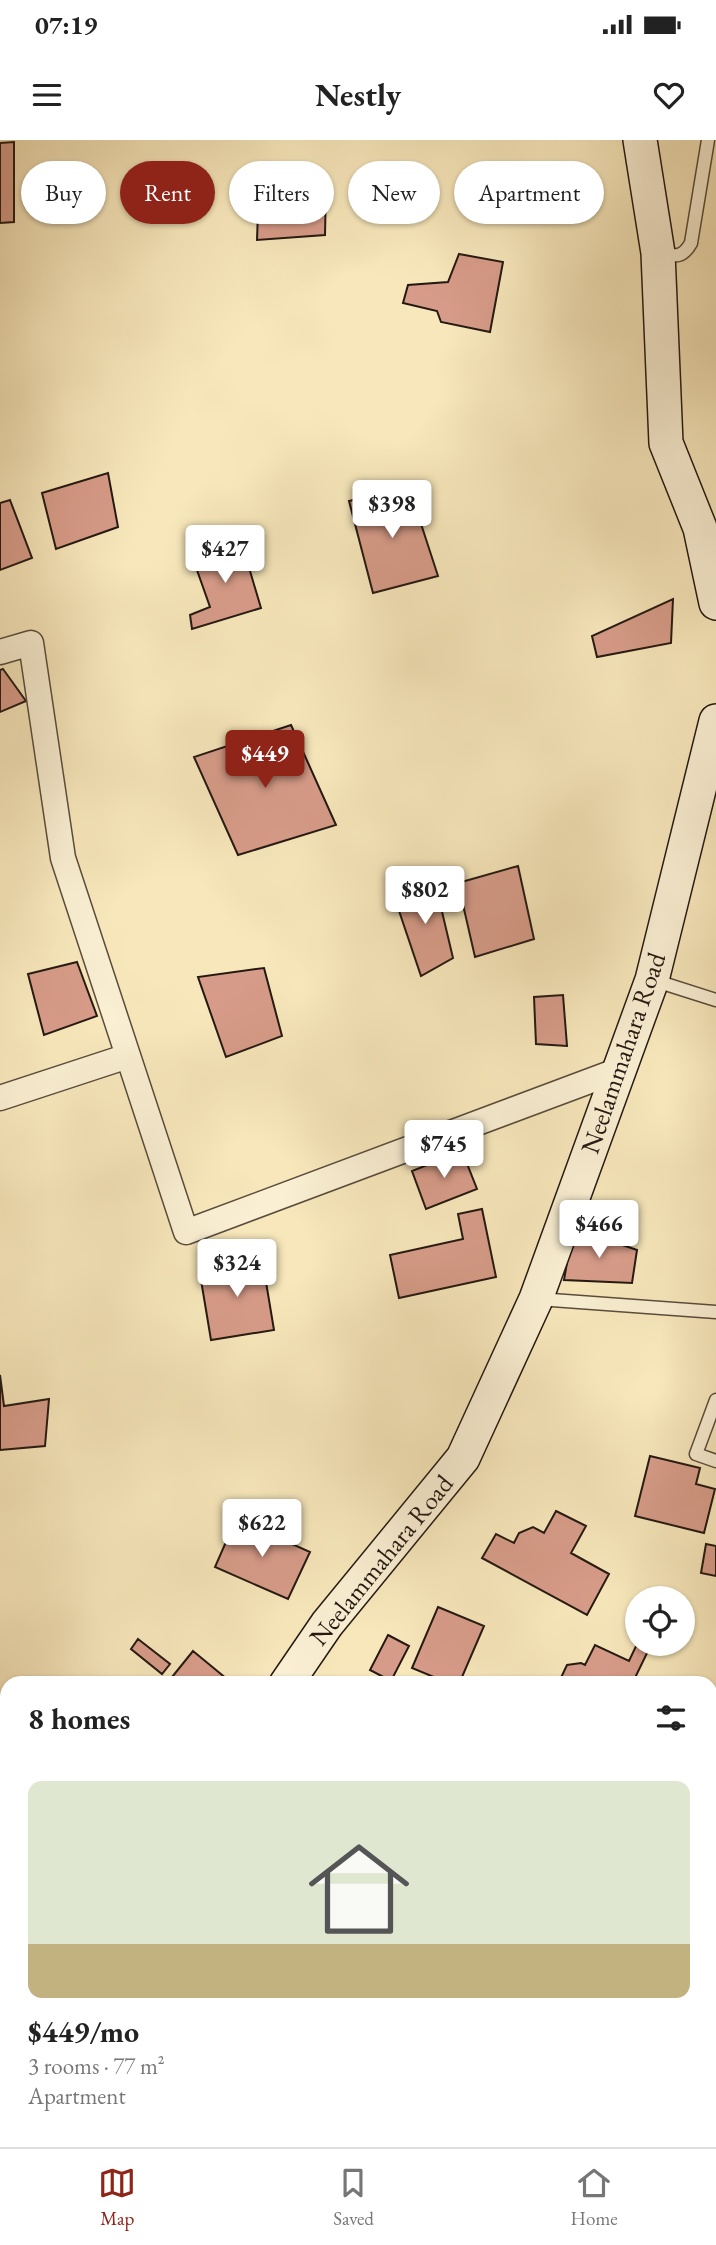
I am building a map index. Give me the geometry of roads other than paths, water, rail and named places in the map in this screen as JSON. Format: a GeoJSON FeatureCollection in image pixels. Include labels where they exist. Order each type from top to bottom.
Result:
{"type":"FeatureCollection","features":[{"type":"Feature","properties":{"kind":"street"},"geometry":{"type":"LineString","coordinates":[[640,140],[658,253],[666,443],[700,527],[716,603]]}},
{"type":"Feature","properties":{"kind":"street"},"geometry":{"type":"LineString","coordinates":[[0,652],[31,643],[63,858],[186,1231],[619,1070]]}},
{"type":"Feature","properties":{"kind":"street","name":"Neelammahara Road"},"geometry":{"type":"LineString","coordinates":[[291,1676],[327,1624],[463,1458],[536,1299],[652,980],[716,721]]}},
{"type":"Feature","properties":{"kind":"street"},"geometry":{"type":"LineString","coordinates":[[0,1098],[128,1056]]}},
{"type":"Feature","properties":{"kind":"lane"},"geometry":{"type":"LineString","coordinates":[[658,253],[677,256],[686,252],[691,243],[708,140]]}},
{"type":"Feature","properties":{"kind":"lane"},"geometry":{"type":"LineString","coordinates":[[652,980],[716,1000]]}},
{"type":"Feature","properties":{"kind":"lane"},"geometry":{"type":"LineString","coordinates":[[536,1299],[716,1312]]}},
{"type":"Feature","properties":{"kind":"lane"},"geometry":{"type":"LineString","coordinates":[[716,1400],[696,1454],[716,1461]]}}]}
